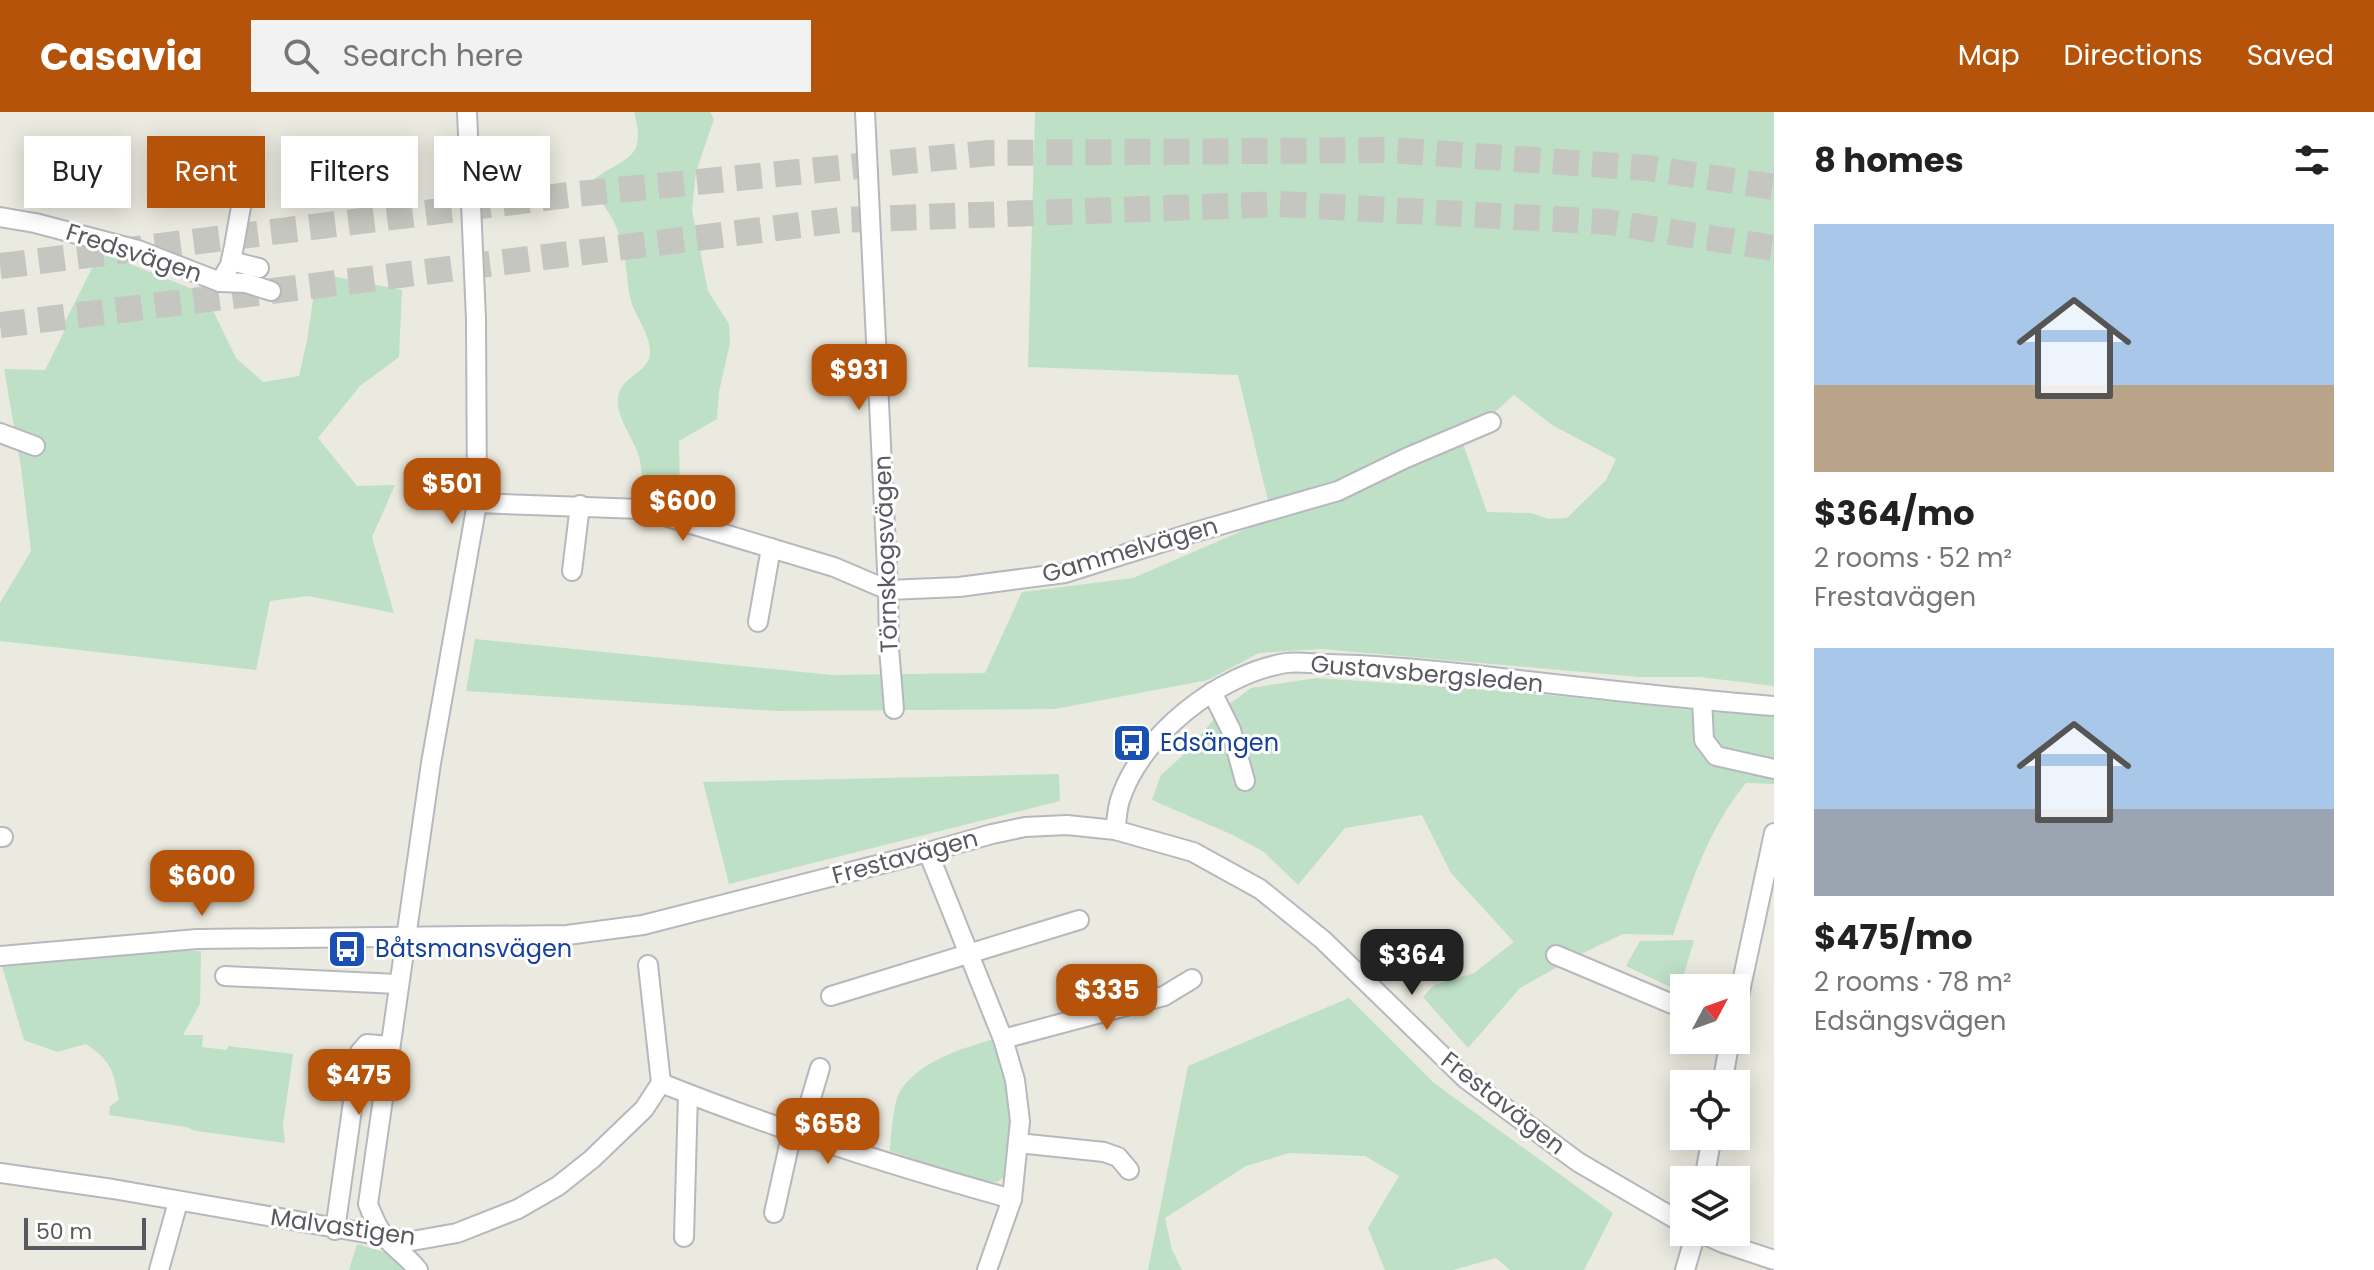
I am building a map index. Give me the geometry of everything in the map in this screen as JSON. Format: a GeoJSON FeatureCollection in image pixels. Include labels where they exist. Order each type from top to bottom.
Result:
{"type":"FeatureCollection","features":[{"type":"Feature","properties":{"kind":"street"},"geometry":{"type":"LineString","coordinates":[[418,1270],[385,1238],[368,1204],[431,763],[477,503],[476,319],[467,112]]}},
{"type":"Feature","properties":{"kind":"street","name":"Törnskogsvägen"},"geometry":{"type":"LineString","coordinates":[[865,112],[894,709]]}},
{"type":"Feature","properties":{"kind":"street"},"geometry":{"type":"LineString","coordinates":[[220,282],[231,261],[241,208]]}},
{"type":"Feature","properties":{"kind":"street","name":"Fredsvägen"},"geometry":{"type":"LineString","coordinates":[[0,217],[138,250],[220,282],[246,283],[271,291]]}},
{"type":"Feature","properties":{"kind":"street"},"geometry":{"type":"LineString","coordinates":[[231,261],[259,268]]}},
{"type":"Feature","properties":{"kind":"street","name":"Gammelvägen"},"geometry":{"type":"LineString","coordinates":[[477,503],[641,509],[834,567],[888,590],[959,587],[1065,573],[1338,491],[1491,422]]}},
{"type":"Feature","properties":{"kind":"street"},"geometry":{"type":"LineString","coordinates":[[0,433],[35,446]]}},
{"type":"Feature","properties":{"kind":"street"},"geometry":{"type":"LineString","coordinates":[[572,571],[580,505]]}},
{"type":"Feature","properties":{"kind":"street"},"geometry":{"type":"LineString","coordinates":[[758,622],[771,548]]}},
{"type":"Feature","properties":{"kind":"street","name":"Gustavsbergsleden"},"geometry":{"type":"LineString","coordinates":[[1115,830],[1119,801],[1134,768],[1181,714],[1247,673],[1287,663],[1429,670],[1774,706]]}},
{"type":"Feature","properties":{"kind":"street"},"geometry":{"type":"LineString","coordinates":[[1212,692],[1231,730],[1245,781]]}},
{"type":"Feature","properties":{"kind":"street"},"geometry":{"type":"LineString","coordinates":[[1702,700],[1704,740],[1716,756],[1774,769]]}},
{"type":"Feature","properties":{"kind":"street","name":"Frestavägen"},"geometry":{"type":"LineString","coordinates":[[0,956],[197,939],[567,935],[643,925],[1025,827],[1067,825],[1115,830],[1193,852],[1260,889],[1323,940],[1466,1079],[1578,1162],[1670,1216]]}},
{"type":"Feature","properties":{"kind":"street"},"geometry":{"type":"LineString","coordinates":[[1744,974],[1774,833]]}},
{"type":"Feature","properties":{"kind":"street"},"geometry":{"type":"LineString","coordinates":[[928,852],[1003,1039],[1015,1080],[1020,1121],[1012,1199],[987,1270]]}},
{"type":"Feature","properties":{"kind":"street"},"geometry":{"type":"LineString","coordinates":[[831,996],[1079,920]]}},
{"type":"Feature","properties":{"kind":"street"},"geometry":{"type":"LineString","coordinates":[[1556,955],[1670,1003]]}},
{"type":"Feature","properties":{"kind":"street"},"geometry":{"type":"LineString","coordinates":[[648,965],[661,1083],[796,1134],[1012,1199]]}},
{"type":"Feature","properties":{"kind":"street"},"geometry":{"type":"LineString","coordinates":[[225,976],[398,984]]}},
{"type":"Feature","properties":{"kind":"street"},"geometry":{"type":"LineString","coordinates":[[1003,1039],[1164,996],[1192,979]]}},
{"type":"Feature","properties":{"kind":"street"},"geometry":{"type":"LineString","coordinates":[[335,1230],[360,1052],[367,1044],[390,1046]]}},
{"type":"Feature","properties":{"kind":"street"},"geometry":{"type":"LineString","coordinates":[[774,1213],[796,1134],[820,1068]]}},
{"type":"Feature","properties":{"kind":"street","name":"Malvastigen"},"geometry":{"type":"LineString","coordinates":[[0,1173],[113,1189],[412,1241],[457,1233],[518,1209],[558,1186],[592,1159],[644,1109],[661,1083]]}},
{"type":"Feature","properties":{"kind":"street"},"geometry":{"type":"LineString","coordinates":[[684,1237],[688,1094]]}},
{"type":"Feature","properties":{"kind":"street"},"geometry":{"type":"LineString","coordinates":[[1018,1143],[1104,1152],[1118,1157],[1129,1170]]}},
{"type":"Feature","properties":{"kind":"street"},"geometry":{"type":"LineString","coordinates":[[159,1270],[178,1202]]}},
{"type":"Feature","properties":{"kind":"street"},"geometry":{"type":"LineString","coordinates":[[1685,1270],[1693,1246]]}},
{"type":"Feature","properties":{"kind":"street"},"geometry":{"type":"LineString","coordinates":[[1732,1246],[1774,1260]]}},
{"type":"Feature","properties":{"kind":"green space"},"geometry":{"type":"Polygon","coordinates":[[[634,112],[710,112],[714,119],[696,172],[692,210],[708,291],[729,324],[730,343],[719,392],[717,419],[679,441],[678,511],[643,498],[640,461],[619,410],[622,387],[644,366],[650,347],[631,301],[619,233],[594,192],[594,179],[631,155],[635,148],[638,139],[634,112]]]}},
{"type":"Feature","properties":{"kind":"green space"},"geometry":{"type":"Polygon","coordinates":[[[1035,112],[1774,112],[1774,686],[1700,677],[1639,677],[1321,649],[1259,653],[1208,680],[1055,709],[777,711],[466,691],[475,639],[832,675],[985,673],[1022,592],[1133,578],[1272,518],[1238,375],[1028,367],[1035,112]],[[1514,395],[1462,441],[1487,512],[1567,518],[1606,480],[1616,459],[1552,425],[1514,395]]]}},
{"type":"Feature","properties":{"kind":"green space"},"geometry":{"type":"Polygon","coordinates":[[[100,252],[205,294],[236,358],[263,382],[299,376],[317,273],[402,290],[399,357],[360,386],[318,438],[357,486],[395,485],[372,537],[394,613],[308,596],[270,601],[256,670],[0,641],[0,603],[31,551],[21,467],[4,369],[45,370],[100,252]]]}},
{"type":"Feature","properties":{"kind":"green space"},"geometry":{"type":"Polygon","coordinates":[[[1317,678],[1519,692],[1702,711],[1774,714],[1774,784],[1746,783],[1733,800],[1703,856],[1673,935],[1623,934],[1579,955],[1520,988],[1468,1048],[1423,997],[1434,985],[1474,973],[1514,942],[1451,873],[1422,815],[1345,828],[1298,885],[1264,852],[1152,800],[1161,775],[1223,709],[1251,688],[1317,678]]]}},
{"type":"Feature","properties":{"kind":"green space"},"geometry":{"type":"Polygon","coordinates":[[[1059,774],[1060,801],[729,884],[703,782],[1059,774]]]}},
{"type":"Feature","properties":{"kind":"green space"},"geometry":{"type":"Polygon","coordinates":[[[1694,940],[1684,974],[1670,974],[1670,987],[1626,966],[1640,941],[1694,940]]]}},
{"type":"Feature","properties":{"kind":"green space"},"geometry":{"type":"Polygon","coordinates":[[[125,951],[201,951],[200,1004],[183,1035],[203,1035],[202,1047],[227,1050],[228,1046],[293,1054],[283,1125],[285,1143],[109,1115],[110,1106],[119,1100],[113,1074],[101,1056],[86,1044],[57,1052],[24,1040],[2,966],[125,951]]]}},
{"type":"Feature","properties":{"kind":"green space"},"geometry":{"type":"Polygon","coordinates":[[[1349,998],[1434,1083],[1613,1213],[1584,1270],[1510,1270],[1496,1258],[1453,1270],[1385,1270],[1368,1228],[1399,1176],[1365,1156],[1289,1153],[1246,1166],[1165,1218],[1172,1250],[1182,1270],[1148,1270],[1188,1066],[1349,998]]]}},
{"type":"Feature","properties":{"kind":"green space"},"geometry":{"type":"Polygon","coordinates":[[[997,1038],[1013,1109],[1004,1177],[997,1182],[978,1181],[890,1151],[896,1100],[911,1078],[945,1056],[997,1038]]]}},
{"type":"Feature","properties":{"kind":"green space"},"geometry":{"type":"Polygon","coordinates":[[[357,1244],[391,1254],[411,1270],[349,1270],[357,1244]]]}},
{"type":"Feature","properties":{"kind":"tunnel"},"geometry":{"type":"LineString","coordinates":[[0,266],[577,194],[989,153],[1391,150],[1647,168],[1774,187]]}},
{"type":"Feature","properties":{"kind":"tunnel"},"geometry":{"type":"LineString","coordinates":[[0,325],[841,220],[1280,204],[1608,222],[1774,248]]}},
{"type":"Feature","properties":{"kind":"place","name":"Edsängen"},"geometry":{"type":"Point","coordinates":[1132,743]}},
{"type":"Feature","properties":{"kind":"place","name":"Båtsmansvägen"},"geometry":{"type":"Point","coordinates":[347,949]}}]}
